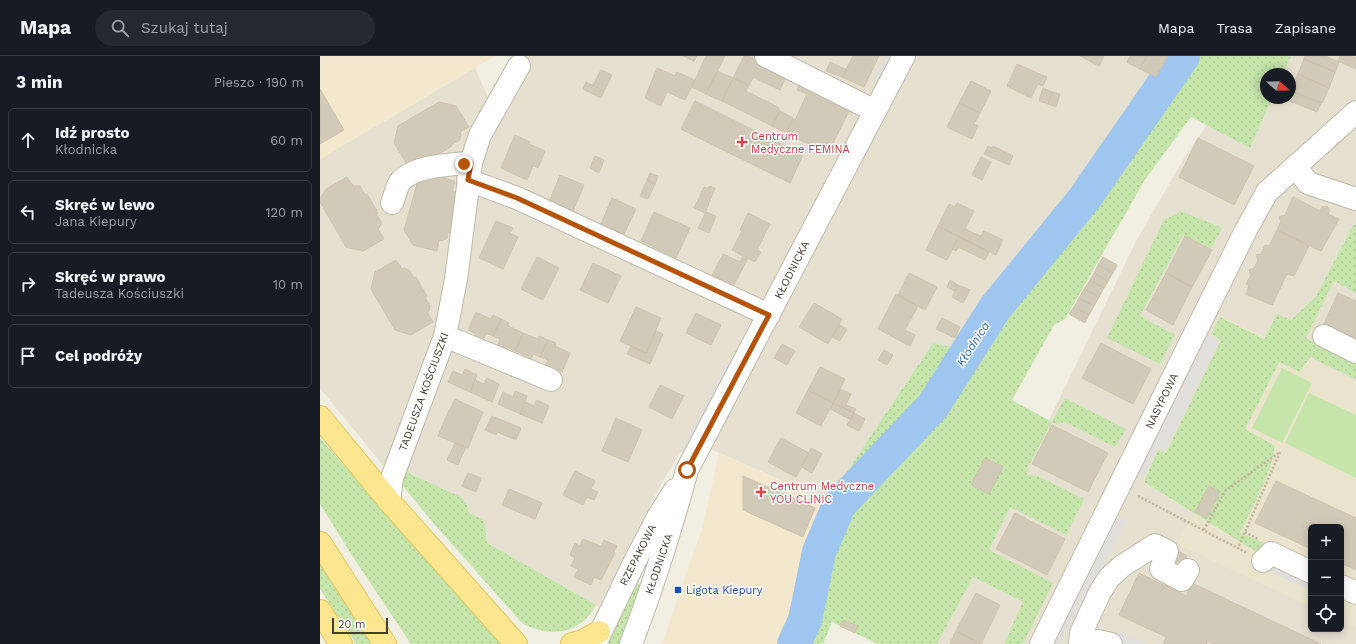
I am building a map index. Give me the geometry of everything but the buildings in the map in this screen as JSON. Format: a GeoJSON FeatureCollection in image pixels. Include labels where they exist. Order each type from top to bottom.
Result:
{"type":"FeatureCollection","features":[{"type":"Feature","properties":{"kind":"main road"},"geometry":{"type":"LineString","coordinates":[[320,417],[389,501],[513,641],[530,644]]}},
{"type":"Feature","properties":{"kind":"main road"},"geometry":{"type":"LineString","coordinates":[[320,543],[386,644]]}},
{"type":"Feature","properties":{"kind":"main road"},"geometry":{"type":"LineString","coordinates":[[320,611],[342,644]]}},
{"type":"Feature","properties":{"kind":"main road"},"geometry":{"type":"LineString","coordinates":[[572,644],[597,638]]}},
{"type":"Feature","properties":{"kind":"street"},"geometry":{"type":"LineString","coordinates":[[766,56],[875,111]]}},
{"type":"Feature","properties":{"kind":"street","name":"KŁODNICKA"},"geometry":{"type":"LineString","coordinates":[[631,644],[670,532],[687,470],[904,56]]}},
{"type":"Feature","properties":{"kind":"street","name":"TADEUSZA KOŚCIUSZKI"},"geometry":{"type":"LineString","coordinates":[[389,501],[392,478],[445,336],[456,279],[470,172],[480,135],[519,66]]}},
{"type":"Feature","properties":{"kind":"street","name":"NASYPOWA"},"geometry":{"type":"LineString","coordinates":[[1041,644],[1246,230],[1267,192],[1356,112]]}},
{"type":"Feature","properties":{"kind":"street"},"geometry":{"type":"LineString","coordinates":[[392,203],[400,182],[414,172],[439,166],[470,172],[517,198],[769,315]]}},
{"type":"Feature","properties":{"kind":"street"},"geometry":{"type":"LineString","coordinates":[[1295,166],[1308,183],[1356,199]]}},
{"type":"Feature","properties":{"kind":"street"},"geometry":{"type":"LineString","coordinates":[[445,336],[551,380]]}},
{"type":"Feature","properties":{"kind":"street"},"geometry":{"type":"LineString","coordinates":[[1324,336],[1356,352]]}},
{"type":"Feature","properties":{"kind":"street","name":"RZEPAKOWA"},"geometry":{"type":"LineString","coordinates":[[597,638],[658,517],[687,470]]}},
{"type":"Feature","properties":{"kind":"street"},"geometry":{"type":"LineString","coordinates":[[1080,644],[1082,633],[1100,592],[1109,578],[1131,560],[1155,545],[1167,551],[1161,569],[1182,580],[1188,570]]}},
{"type":"Feature","properties":{"kind":"street"},"geometry":{"type":"LineString","coordinates":[[1263,561],[1271,553],[1308,571]]}},
{"type":"Feature","properties":{"kind":"street"},"geometry":{"type":"LineString","coordinates":[[1344,587],[1356,593]]}},
{"type":"Feature","properties":{"kind":"street"},"geometry":{"type":"LineString","coordinates":[[1085,644],[1098,641],[1111,644]]}},
{"type":"Feature","properties":{"kind":"path"},"geometry":{"type":"LineString","coordinates":[[1204,530],[1225,491],[1280,452],[1238,548]]}},
{"type":"Feature","properties":{"kind":"path"},"geometry":{"type":"LineString","coordinates":[[1144,499],[1263,561]]}},
{"type":"Feature","properties":{"kind":"shaded area"},"geometry":{"type":"Polygon","coordinates":[[[320,56],[495,56],[320,159],[320,56]]]}},
{"type":"Feature","properties":{"kind":"shaded area"},"geometry":{"type":"Polygon","coordinates":[[[515,56],[1175,56],[1154,86],[1132,112],[1092,175],[1019,253],[955,349],[933,343],[854,461],[835,504],[688,439],[660,486],[599,607],[487,543],[484,520],[469,513],[467,505],[461,497],[404,471],[481,155],[515,56]]]}},
{"type":"Feature","properties":{"kind":"shaded area"},"geometry":{"type":"Polygon","coordinates":[[[886,56],[893,56],[879,83],[875,76],[886,56]]]}},
{"type":"Feature","properties":{"kind":"shaded area"},"geometry":{"type":"Polygon","coordinates":[[[1255,56],[1356,56],[1356,644],[937,644],[973,577],[1136,241],[1186,155],[1255,56]]]}},
{"type":"Feature","properties":{"kind":"shaded area"},"geometry":{"type":"Polygon","coordinates":[[[475,68],[491,104],[438,338],[386,469],[320,388],[320,159],[475,68]]]}},
{"type":"Feature","properties":{"kind":"shaded area"},"geometry":{"type":"Polygon","coordinates":[[[1219,315],[1356,381],[1356,628],[1344,622],[1344,524],[1308,524],[1308,606],[1177,544],[1194,513],[1143,482],[1158,449],[1166,452],[1221,340],[1210,335],[1219,315]]]}},
{"type":"Feature","properties":{"kind":"shaded area"},"geometry":{"type":"Polygon","coordinates":[[[1205,334],[1219,341],[1165,451],[1158,449],[1143,478],[1136,474],[1205,334]]]}},
{"type":"Feature","properties":{"kind":"shaded area"},"geometry":{"type":"Polygon","coordinates":[[[725,364],[731,367],[685,454],[680,451],[725,364]]]}},
{"type":"Feature","properties":{"kind":"shaded area"},"geometry":{"type":"Polygon","coordinates":[[[719,453],[835,504],[817,545],[799,607],[781,644],[662,644],[703,526],[719,453]]]}},
{"type":"Feature","properties":{"kind":"shaded area"},"geometry":{"type":"Polygon","coordinates":[[[1115,515],[1126,520],[1077,620],[1073,618],[1059,644],[1052,644],[1115,515]]]}},
{"type":"Feature","properties":{"kind":"shaded area"},"geometry":{"type":"Polygon","coordinates":[[[1271,561],[1308,579],[1308,590],[1264,569],[1271,561]]]}},
{"type":"Feature","properties":{"kind":"shaded area"},"geometry":{"type":"Polygon","coordinates":[[[1119,631],[1146,644],[1113,644],[1119,631]]]}},
{"type":"Feature","properties":{"kind":"green space"},"geometry":{"type":"Polygon","coordinates":[[[1172,56],[1291,56],[1286,68],[1260,68],[1260,104],[1269,104],[1250,148],[1191,117],[1146,178],[1065,319],[1054,325],[1012,400],[1052,422],[1028,467],[1027,475],[1038,476],[1084,499],[1066,535],[1010,507],[989,550],[1053,583],[1023,644],[1004,644],[1023,602],[973,577],[937,644],[878,644],[832,622],[823,644],[781,644],[799,607],[817,545],[854,461],[933,343],[955,348],[1019,253],[1092,175],[1132,112],[1154,86],[1172,56]]]}},
{"type":"Feature","properties":{"kind":"green space"},"geometry":{"type":"Polygon","coordinates":[[[1181,211],[1222,228],[1211,248],[1183,235],[1140,316],[1175,335],[1160,364],[1107,338],[1164,220],[1181,211]]]}},
{"type":"Feature","properties":{"kind":"green space"},"geometry":{"type":"Polygon","coordinates":[[[1356,224],[1356,293],[1334,281],[1306,338],[1356,363],[1356,379],[1310,357],[1300,372],[1279,362],[1245,429],[1275,446],[1266,479],[1240,533],[1264,543],[1260,554],[1144,482],[1158,450],[1166,453],[1221,340],[1211,334],[1220,317],[1264,339],[1277,314],[1291,320],[1316,297],[1353,225],[1356,224]]]}},
{"type":"Feature","properties":{"kind":"green space"},"geometry":{"type":"Polygon","coordinates":[[[1282,368],[1312,383],[1282,443],[1252,428],[1282,368]]]}},
{"type":"Feature","properties":{"kind":"green space"},"geometry":{"type":"Polygon","coordinates":[[[1309,393],[1356,415],[1356,478],[1285,443],[1309,393]]]}},
{"type":"Feature","properties":{"kind":"green space"},"geometry":{"type":"Polygon","coordinates":[[[1065,398],[1126,429],[1115,447],[1065,422],[1056,424],[1052,422],[1065,398]]]}},
{"type":"Feature","properties":{"kind":"green space"},"geometry":{"type":"Polygon","coordinates":[[[320,438],[501,644],[411,644],[351,554],[320,504],[320,438]]]}},
{"type":"Feature","properties":{"kind":"green space"},"geometry":{"type":"Polygon","coordinates":[[[404,471],[461,497],[467,505],[469,513],[484,520],[487,543],[596,605],[589,615],[581,623],[563,631],[542,631],[522,623],[436,526],[397,479],[404,471]]]}},
{"type":"Feature","properties":{"kind":"green space"},"geometry":{"type":"Polygon","coordinates":[[[320,565],[372,644],[356,644],[320,589],[320,565]]]}},
{"type":"Feature","properties":{"kind":"green space"},"geometry":{"type":"Polygon","coordinates":[[[637,583],[643,587],[619,644],[607,644],[637,583]]]}},
{"type":"Feature","properties":{"kind":"waterway","name":"Kłodnica"},"geometry":{"type":"LineString","coordinates":[[794,644],[805,620],[819,552],[839,505],[933,406],[995,308],[1084,199],[1183,56]]}},
{"type":"Feature","properties":{"kind":"place","name":"Centrum Medyczne FEMINA"},"geometry":{"type":"Point","coordinates":[742,142]}},
{"type":"Feature","properties":{"kind":"place","name":"Centrum Medyczne YOU CLINIC"},"geometry":{"type":"Point","coordinates":[761,492]}},
{"type":"Feature","properties":{"kind":"place","name":"Ligota Kiepury"},"geometry":{"type":"Point","coordinates":[678,590]}},
{"type":"Feature","properties":{"kind":"route"},"geometry":{"type":"LineString","coordinates":[[464,164],[471,163],[468,180],[517,198],[769,315],[687,470]]}}]}
